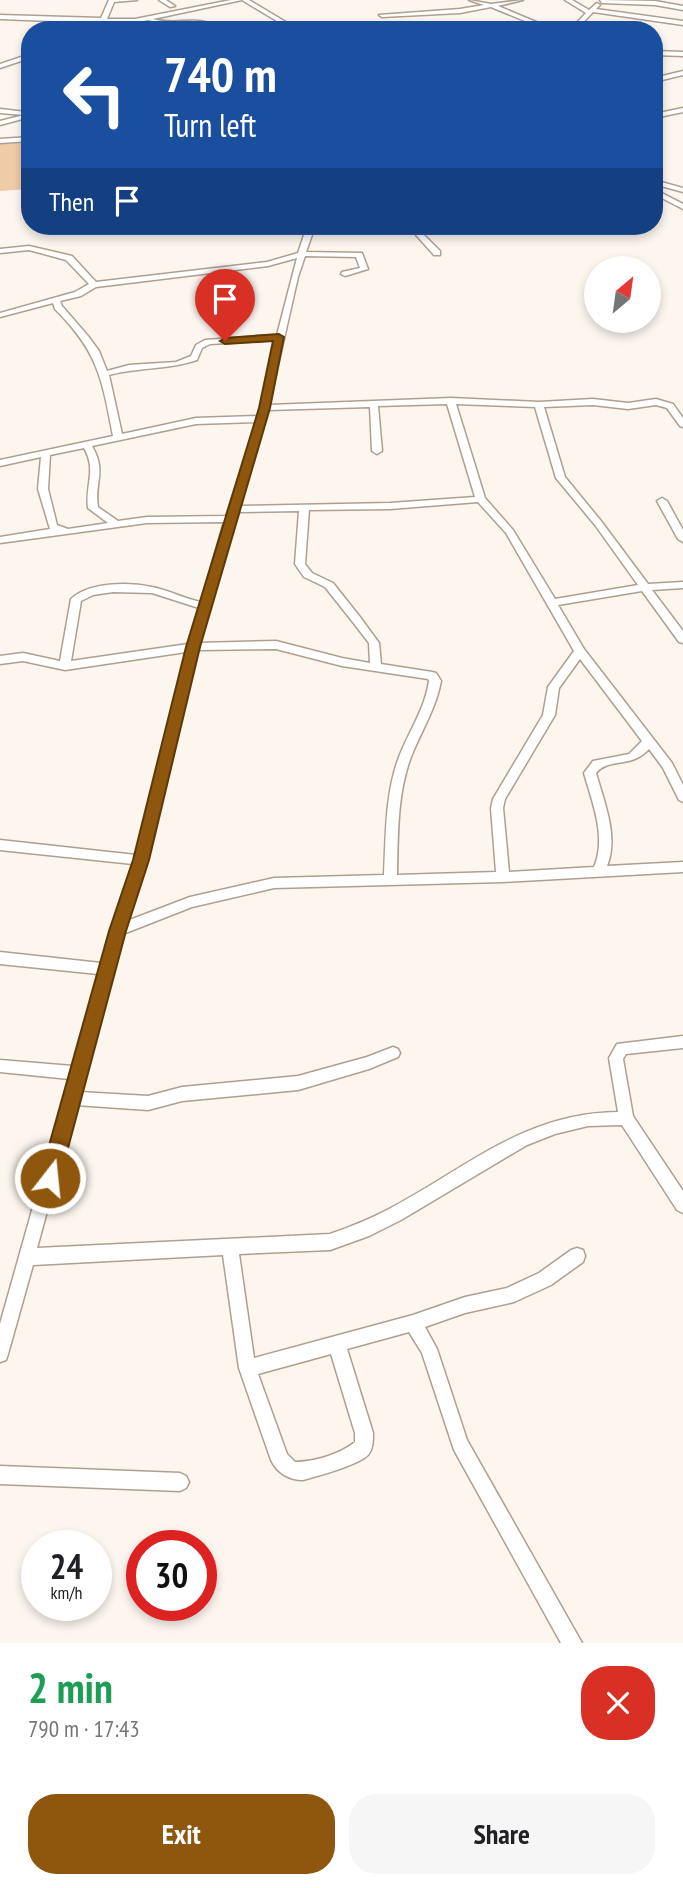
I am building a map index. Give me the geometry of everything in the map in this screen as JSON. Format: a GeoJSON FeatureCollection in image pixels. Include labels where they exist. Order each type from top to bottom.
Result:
{"type":"FeatureCollection","features":[{"type":"Feature","properties":{"kind":"street"},"geometry":{"type":"LineString","coordinates":[[101,21],[112,0],[134,0]]}},
{"type":"Feature","properties":{"kind":"street"},"geometry":{"type":"LineString","coordinates":[[162,0],[172,6]]}},
{"type":"Feature","properties":{"kind":"street"},"geometry":{"type":"LineString","coordinates":[[0,17],[135,21],[239,0]]}},
{"type":"Feature","properties":{"kind":"street"},"geometry":{"type":"LineString","coordinates":[[245,0],[281,21]]}},
{"type":"Feature","properties":{"kind":"street"},"geometry":{"type":"LineString","coordinates":[[472,0],[530,21]]}},
{"type":"Feature","properties":{"kind":"street"},"geometry":{"type":"LineString","coordinates":[[377,21],[382,13],[460,11],[520,0]]}},
{"type":"Feature","properties":{"kind":"street"},"geometry":{"type":"LineString","coordinates":[[568,0],[581,9],[683,23]]}},
{"type":"Feature","properties":{"kind":"street"},"geometry":{"type":"LineString","coordinates":[[582,21],[602,0],[655,3],[683,8]]}},
{"type":"Feature","properties":{"kind":"street"},"geometry":{"type":"LineString","coordinates":[[184,11],[201,21]]}},
{"type":"Feature","properties":{"kind":"street"},"geometry":{"type":"LineString","coordinates":[[148,18],[156,21]]}},
{"type":"Feature","properties":{"kind":"street"},"geometry":{"type":"LineString","coordinates":[[180,21],[194,18]]}},
{"type":"Feature","properties":{"kind":"street"},"geometry":{"type":"LineString","coordinates":[[663,53],[683,54]]}},
{"type":"Feature","properties":{"kind":"street"},"geometry":{"type":"LineString","coordinates":[[0,66],[21,59]]}},
{"type":"Feature","properties":{"kind":"street"},"geometry":{"type":"LineString","coordinates":[[663,78],[683,73]]}},
{"type":"Feature","properties":{"kind":"street"},"geometry":{"type":"LineString","coordinates":[[663,114],[683,110]]}},
{"type":"Feature","properties":{"kind":"street"},"geometry":{"type":"LineString","coordinates":[[0,111],[21,113]]}},
{"type":"Feature","properties":{"kind":"street"},"geometry":{"type":"LineString","coordinates":[[2,123],[10,112]]}},
{"type":"Feature","properties":{"kind":"street"},"geometry":{"type":"LineString","coordinates":[[2,123],[21,117]]}},
{"type":"Feature","properties":{"kind":"street"},"geometry":{"type":"LineString","coordinates":[[0,141],[21,140]]}},
{"type":"Feature","properties":{"kind":"street"},"geometry":{"type":"LineString","coordinates":[[663,184],[683,190]]}},
{"type":"Feature","properties":{"kind":"street"},"geometry":{"type":"LineString","coordinates":[[663,196],[683,207]]}},
{"type":"Feature","properties":{"kind":"street"},"geometry":{"type":"LineString","coordinates":[[0,1354],[80,1073],[117,931],[141,860],[193,647],[263,413],[294,277],[308,235]]}},
{"type":"Feature","properties":{"kind":"street"},"geometry":{"type":"LineString","coordinates":[[420,235],[437,253]]}},
{"type":"Feature","properties":{"kind":"street"},"geometry":{"type":"LineString","coordinates":[[0,251],[29,248],[69,258],[94,285]]}},
{"type":"Feature","properties":{"kind":"street"},"geometry":{"type":"LineString","coordinates":[[0,315],[78,294],[94,285],[268,264],[303,254],[359,256],[364,269],[345,274]]}},
{"type":"Feature","properties":{"kind":"street"},"geometry":{"type":"LineString","coordinates":[[56,300],[58,307],[90,340],[104,374],[118,437]]}},
{"type":"Feature","properties":{"kind":"street"},"geometry":{"type":"LineString","coordinates":[[104,374],[129,367],[180,364],[194,358],[199,347],[208,342],[279,337]]}},
{"type":"Feature","properties":{"kind":"street"},"geometry":{"type":"LineString","coordinates":[[451,401],[478,494],[510,531],[580,651],[668,766],[683,797]]}},
{"type":"Feature","properties":{"kind":"street"},"geometry":{"type":"LineString","coordinates":[[0,463],[196,421],[374,404],[451,401],[539,405],[584,402],[628,406],[664,403],[670,406],[683,424]]}},
{"type":"Feature","properties":{"kind":"street"},"geometry":{"type":"LineString","coordinates":[[374,404],[377,451]]}},
{"type":"Feature","properties":{"kind":"street"},"geometry":{"type":"LineString","coordinates":[[539,405],[561,478],[683,639]]}},
{"type":"Feature","properties":{"kind":"street"},"geometry":{"type":"LineString","coordinates":[[86,444],[98,467],[92,494],[93,508],[114,523]]}},
{"type":"Feature","properties":{"kind":"street"},"geometry":{"type":"LineString","coordinates":[[46,452],[43,489],[53,527],[58,531]]}},
{"type":"Feature","properties":{"kind":"street"},"geometry":{"type":"LineString","coordinates":[[0,540],[114,523],[304,508],[409,505],[461,499],[478,494]]}},
{"type":"Feature","properties":{"kind":"street"},"geometry":{"type":"LineString","coordinates":[[662,501],[683,539]]}},
{"type":"Feature","properties":{"kind":"street"},"geometry":{"type":"LineString","coordinates":[[304,508],[300,564],[308,575],[329,585],[374,643],[376,666]]}},
{"type":"Feature","properties":{"kind":"street"},"geometry":{"type":"LineString","coordinates":[[552,603],[645,587],[683,585]]}},
{"type":"Feature","properties":{"kind":"street"},"geometry":{"type":"LineString","coordinates":[[65,666],[76,599],[85,593],[146,590],[192,605],[205,606]]}},
{"type":"Feature","properties":{"kind":"street"},"geometry":{"type":"LineString","coordinates":[[0,660],[23,657],[65,666],[193,647],[276,645],[342,662],[432,676],[435,681],[431,701],[403,764],[392,835],[390,881]]}},
{"type":"Feature","properties":{"kind":"street"},"geometry":{"type":"LineString","coordinates":[[503,877],[497,808],[499,800],[549,715],[554,687],[580,651]]}},
{"type":"Feature","properties":{"kind":"street"},"geometry":{"type":"LineString","coordinates":[[599,872],[606,855],[600,813],[590,774],[592,768],[598,764],[632,757],[649,741]]}},
{"type":"Feature","properties":{"kind":"street"},"geometry":{"type":"LineString","coordinates":[[0,845],[141,860]]}},
{"type":"Feature","properties":{"kind":"street"},"geometry":{"type":"LineString","coordinates":[[117,931],[190,902],[254,886],[683,867]]}},
{"type":"Feature","properties":{"kind":"street"},"geometry":{"type":"LineString","coordinates":[[0,957],[107,969]]}},
{"type":"Feature","properties":{"kind":"street"},"geometry":{"type":"LineString","coordinates":[[683,1042],[622,1048],[616,1058],[626,1118],[677,1181],[683,1205]]}},
{"type":"Feature","properties":{"kind":"street"},"geometry":{"type":"LineString","coordinates":[[72,1098],[148,1103],[182,1094],[298,1083],[360,1066],[393,1053]]}},
{"type":"Feature","properties":{"kind":"street"},"geometry":{"type":"LineString","coordinates":[[0,1066],[80,1073]]}},
{"type":"Feature","properties":{"kind":"street"},"geometry":{"type":"LineString","coordinates":[[27,1257],[330,1242],[354,1236],[517,1143],[553,1128],[588,1119],[626,1118]]}},
{"type":"Feature","properties":{"kind":"street"},"geometry":{"type":"LineString","coordinates":[[230,1247],[247,1368],[280,1460],[290,1469],[300,1472],[361,1450],[364,1444],[364,1433],[337,1344]]}},
{"type":"Feature","properties":{"kind":"street"},"geometry":{"type":"LineString","coordinates":[[247,1368],[413,1323],[465,1305],[508,1296],[545,1279],[577,1256]]}},
{"type":"Feature","properties":{"kind":"street"},"geometry":{"type":"LineString","coordinates":[[413,1323],[429,1349],[460,1444],[572,1643]]}},
{"type":"Feature","properties":{"kind":"street"},"geometry":{"type":"LineString","coordinates":[[0,1475],[180,1482]]}},
{"type":"Feature","properties":{"kind":"shaded area"},"geometry":{"type":"Polygon","coordinates":[[[21,143],[21,190],[0,191],[0,144],[21,143]]]}},
{"type":"Feature","properties":{"kind":"route"},"geometry":{"type":"LineString","coordinates":[[50,1178],[117,931],[141,860],[193,647],[265,408],[279,337],[225,341]]}}]}
